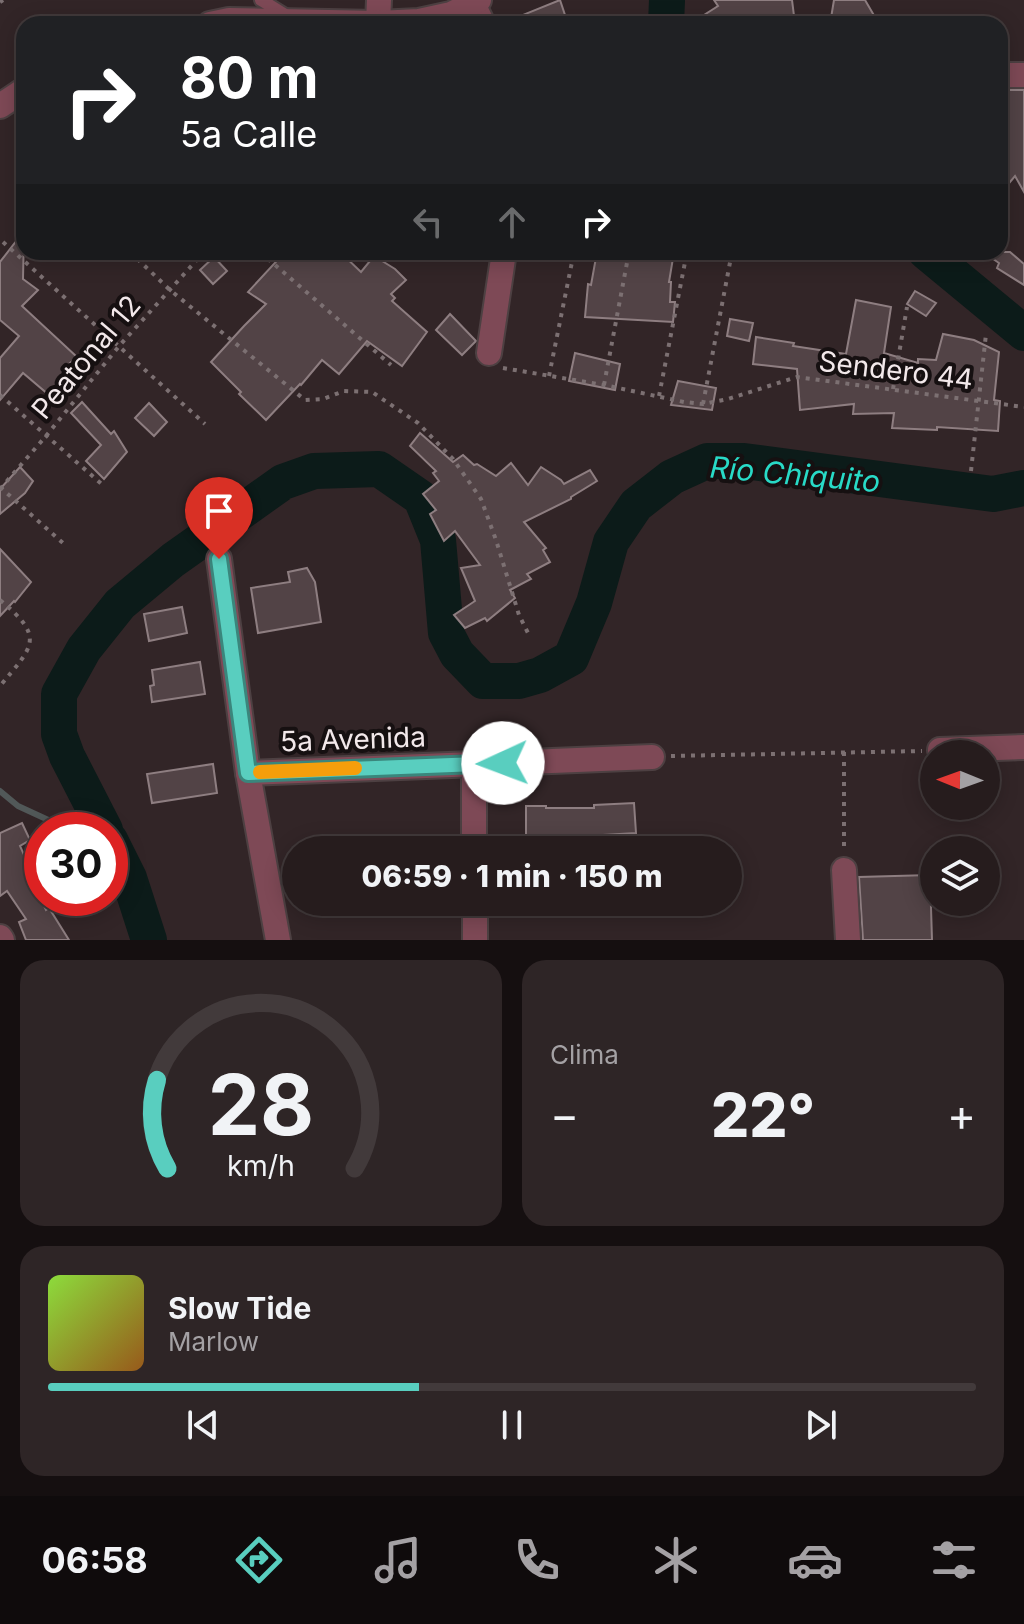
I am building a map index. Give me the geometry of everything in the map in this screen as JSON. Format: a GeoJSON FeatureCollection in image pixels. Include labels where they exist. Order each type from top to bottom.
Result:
{"type":"FeatureCollection","features":[{"type":"Feature","properties":{"kind":"street"},"geometry":{"type":"LineString","coordinates":[[444,16],[478,9]]}},
{"type":"Feature","properties":{"kind":"street"},"geometry":{"type":"LineString","coordinates":[[341,16],[378,11],[398,16]]}},
{"type":"Feature","properties":{"kind":"street"},"geometry":{"type":"LineString","coordinates":[[489,353],[503,260]]}},
{"type":"Feature","properties":{"kind":"street"},"geometry":{"type":"LineString","coordinates":[[219,559],[248,773],[278,940]]}},
{"type":"Feature","properties":{"kind":"street"},"geometry":{"type":"LineString","coordinates":[[1000,748],[1024,747]]}},
{"type":"Feature","properties":{"kind":"street","name":"5a Avenida"},"geometry":{"type":"LineString","coordinates":[[248,773],[652,757]]}},
{"type":"Feature","properties":{"kind":"street"},"geometry":{"type":"LineString","coordinates":[[474,764],[474,836]]}},
{"type":"Feature","properties":{"kind":"street"},"geometry":{"type":"LineString","coordinates":[[844,870],[848,940]]}},
{"type":"Feature","properties":{"kind":"street"},"geometry":{"type":"LineString","coordinates":[[475,916],[475,940]]}},
{"type":"Feature","properties":{"kind":"lane"},"geometry":{"type":"LineString","coordinates":[[261,0],[287,16]]}},
{"type":"Feature","properties":{"kind":"path"},"geometry":{"type":"LineString","coordinates":[[3,242],[16,253]]}},
{"type":"Feature","properties":{"kind":"path"},"geometry":{"type":"LineString","coordinates":[[23,260],[205,424]]}},
{"type":"Feature","properties":{"kind":"path"},"geometry":{"type":"LineString","coordinates":[[138,260],[170,290],[305,400],[323,399],[344,391],[372,392],[418,423],[453,459],[481,499],[519,615],[528,633]]}},
{"type":"Feature","properties":{"kind":"path","name":"Peatonal 12"},"geometry":{"type":"LineString","coordinates":[[0,488],[120,345],[197,260]]}},
{"type":"Feature","properties":{"kind":"path"},"geometry":{"type":"LineString","coordinates":[[269,260],[391,365]]}},
{"type":"Feature","properties":{"kind":"path"},"geometry":{"type":"LineString","coordinates":[[549,376],[572,260]]}},
{"type":"Feature","properties":{"kind":"path"},"geometry":{"type":"LineString","coordinates":[[604,385],[627,260]]}},
{"type":"Feature","properties":{"kind":"path"},"geometry":{"type":"LineString","coordinates":[[659,396],[685,260]]}},
{"type":"Feature","properties":{"kind":"path"},"geometry":{"type":"LineString","coordinates":[[703,404],[730,260]]}},
{"type":"Feature","properties":{"kind":"path"},"geometry":{"type":"LineString","coordinates":[[893,389],[907,307]]}},
{"type":"Feature","properties":{"kind":"path"},"geometry":{"type":"LineString","coordinates":[[971,471],[986,334]]}},
{"type":"Feature","properties":{"kind":"path","name":"Sendero 44"},"geometry":{"type":"LineString","coordinates":[[489,353],[492,362],[500,368],[703,404],[797,377],[1024,407]]}},
{"type":"Feature","properties":{"kind":"path"},"geometry":{"type":"LineString","coordinates":[[0,395],[105,487]]}},
{"type":"Feature","properties":{"kind":"path"},"geometry":{"type":"LineString","coordinates":[[0,488],[64,544]]}},
{"type":"Feature","properties":{"kind":"path"},"geometry":{"type":"LineString","coordinates":[[0,600],[22,619],[29,630],[31,643],[27,653],[0,686]]}},
{"type":"Feature","properties":{"kind":"path"},"geometry":{"type":"LineString","coordinates":[[652,757],[920,750]]}},
{"type":"Feature","properties":{"kind":"path"},"geometry":{"type":"LineString","coordinates":[[844,752],[844,870]]}},
{"type":"Feature","properties":{"kind":"building"},"geometry":{"type":"Polygon","coordinates":[[[560,0],[565,16],[520,16],[560,0]]]}},
{"type":"Feature","properties":{"kind":"building"},"geometry":{"type":"Polygon","coordinates":[[[714,0],[792,0],[794,16],[702,16],[718,6],[714,0]]]}},
{"type":"Feature","properties":{"kind":"building"},"geometry":{"type":"Polygon","coordinates":[[[834,0],[865,0],[874,16],[831,16],[834,0]]]}},
{"type":"Feature","properties":{"kind":"building"},"geometry":{"type":"Polygon","coordinates":[[[1008,90],[1024,90],[1024,192],[1015,176],[1008,184],[1008,90]]]}},
{"type":"Feature","properties":{"kind":"building"},"geometry":{"type":"Polygon","coordinates":[[[16,241],[16,260],[23,260],[23,279],[38,290],[22,306],[77,357],[49,395],[23,373],[0,400],[0,358],[19,336],[0,320],[0,262],[16,241]]]}},
{"type":"Feature","properties":{"kind":"building"},"geometry":{"type":"Polygon","coordinates":[[[1010,252],[1024,264],[1024,285],[997,268],[999,263],[995,260],[1008,260],[1010,252]]]}},
{"type":"Feature","properties":{"kind":"building"},"geometry":{"type":"Polygon","coordinates":[[[211,260],[217,260],[227,271],[213,284],[200,270],[211,260]]]}},
{"type":"Feature","properties":{"kind":"building"},"geometry":{"type":"Polygon","coordinates":[[[278,260],[348,260],[361,272],[371,260],[380,260],[406,280],[391,294],[395,298],[392,301],[427,332],[402,366],[367,341],[339,374],[322,360],[266,420],[211,362],[266,304],[248,292],[278,260]]]}},
{"type":"Feature","properties":{"kind":"building"},"geometry":{"type":"Polygon","coordinates":[[[596,260],[673,260],[669,282],[670,302],[675,302],[673,322],[585,317],[588,284],[591,285],[596,260]]]}},
{"type":"Feature","properties":{"kind":"building"},"geometry":{"type":"Polygon","coordinates":[[[915,291],[936,303],[926,316],[907,304],[915,291]]]}},
{"type":"Feature","properties":{"kind":"building"},"geometry":{"type":"Polygon","coordinates":[[[856,300],[891,307],[884,353],[918,363],[918,359],[936,360],[943,334],[974,340],[999,352],[994,400],[1000,401],[998,431],[892,428],[894,413],[853,414],[854,404],[800,410],[797,369],[753,364],[756,337],[846,354],[856,300]]]}},
{"type":"Feature","properties":{"kind":"building"},"geometry":{"type":"Polygon","coordinates":[[[450,314],[476,341],[462,355],[436,330],[450,314]]]}},
{"type":"Feature","properties":{"kind":"building"},"geometry":{"type":"Polygon","coordinates":[[[730,319],[753,323],[749,341],[727,336],[730,319]]]}},
{"type":"Feature","properties":{"kind":"building"},"geometry":{"type":"Polygon","coordinates":[[[575,353],[620,364],[615,390],[569,381],[575,353]]]}},
{"type":"Feature","properties":{"kind":"building"},"geometry":{"type":"Polygon","coordinates":[[[678,381],[716,388],[712,410],[671,405],[678,381]]]}},
{"type":"Feature","properties":{"kind":"building"},"geometry":{"type":"Polygon","coordinates":[[[82,402],[111,434],[114,431],[127,452],[104,479],[86,461],[101,445],[71,413],[82,402]]]}},
{"type":"Feature","properties":{"kind":"building"},"geometry":{"type":"Polygon","coordinates":[[[149,403],[167,422],[154,436],[135,418],[149,403]]]}},
{"type":"Feature","properties":{"kind":"building"},"geometry":{"type":"Polygon","coordinates":[[[420,433],[453,462],[463,455],[474,465],[496,476],[511,463],[528,485],[541,467],[564,484],[590,470],[597,481],[571,499],[524,522],[546,548],[543,550],[550,562],[527,574],[531,579],[510,590],[515,598],[487,621],[485,618],[465,628],[454,615],[475,601],[461,568],[480,565],[455,531],[444,541],[430,514],[436,510],[423,494],[439,481],[433,473],[436,471],[410,446],[420,433]]]}},
{"type":"Feature","properties":{"kind":"building"},"geometry":{"type":"Polygon","coordinates":[[[20,467],[33,481],[25,493],[0,514],[0,489],[20,467]]]}},
{"type":"Feature","properties":{"kind":"building"},"geometry":{"type":"Polygon","coordinates":[[[0,549],[31,582],[0,616],[0,549]]]}},
{"type":"Feature","properties":{"kind":"building"},"geometry":{"type":"Polygon","coordinates":[[[307,568],[315,582],[321,622],[258,633],[251,588],[290,582],[288,572],[307,568]]]}},
{"type":"Feature","properties":{"kind":"building"},"geometry":{"type":"Polygon","coordinates":[[[182,607],[187,633],[149,641],[144,614],[182,607]]]}},
{"type":"Feature","properties":{"kind":"building"},"geometry":{"type":"Polygon","coordinates":[[[200,662],[205,694],[152,702],[152,670],[200,662]]]}},
{"type":"Feature","properties":{"kind":"building"},"geometry":{"type":"Polygon","coordinates":[[[213,764],[217,793],[152,803],[147,774],[213,764]]]}},
{"type":"Feature","properties":{"kind":"building"},"geometry":{"type":"Polygon","coordinates":[[[634,803],[636,833],[526,836],[526,806],[594,808],[594,805],[634,803]]]}},
{"type":"Feature","properties":{"kind":"building"},"geometry":{"type":"Polygon","coordinates":[[[22,823],[24,827],[24,844],[20,846],[24,855],[24,916],[54,916],[69,940],[26,940],[19,922],[26,919],[7,891],[0,896],[0,833],[22,823]]]}},
{"type":"Feature","properties":{"kind":"building"},"geometry":{"type":"Polygon","coordinates":[[[920,875],[920,916],[931,916],[932,940],[863,940],[859,877],[920,875]]]}},
{"type":"Feature","properties":{"kind":"waterway","name":"Río Chiquito"},"geometry":{"type":"LineString","coordinates":[[666,16],[667,0]]}},
{"type":"Feature","properties":{"kind":"waterway","name":"Río Chiquito"},"geometry":{"type":"LineString","coordinates":[[936,260],[1024,333]]}},
{"type":"Feature","properties":{"kind":"waterway","name":"Río Chiquito"},"geometry":{"type":"LineString","coordinates":[[96,812],[59,734],[59,694],[84,649],[120,604],[173,560],[283,482],[314,471],[379,469],[421,498],[438,540],[446,633],[457,654],[483,681],[519,681],[540,675],[571,658],[594,603],[611,542],[636,505],[672,477],[707,461],[744,461],[993,494],[1024,488]]}},
{"type":"Feature","properties":{"kind":"waterway"},"geometry":{"type":"LineString","coordinates":[[0,791],[31,812]]}},
{"type":"Feature","properties":{"kind":"waterway","name":"Río Chiquito"},"geometry":{"type":"LineString","coordinates":[[128,876],[149,940]]}},
{"type":"Feature","properties":{"kind":"slow traffic"},"geometry":{"type":"LineString","coordinates":[[260,772],[355,768]]}},
{"type":"Feature","properties":{"kind":"route"},"geometry":{"type":"LineString","coordinates":[[219,559],[248,773],[503,763]]}}]}
